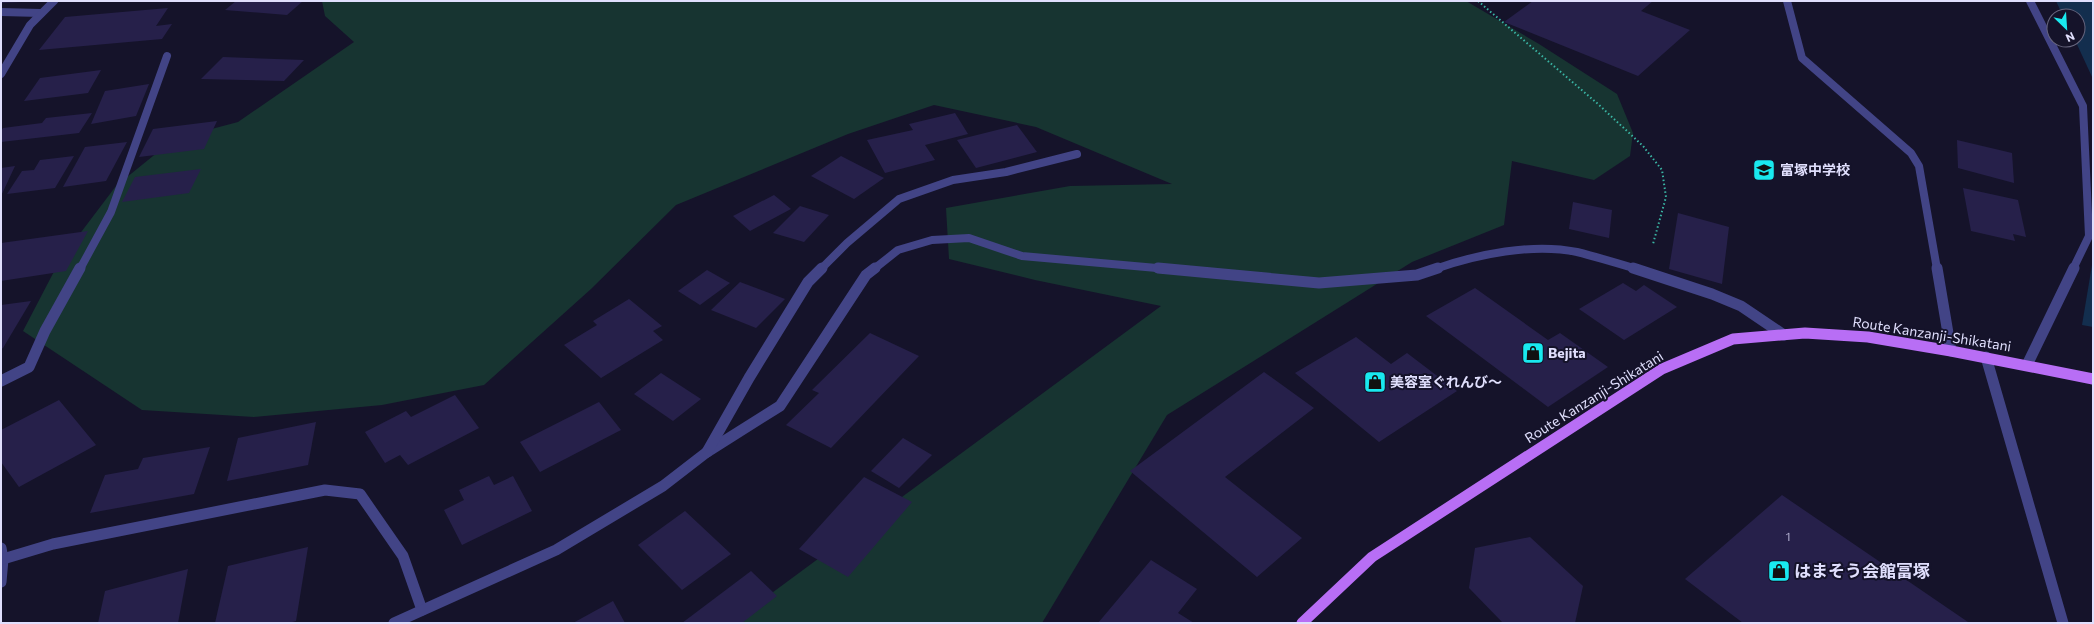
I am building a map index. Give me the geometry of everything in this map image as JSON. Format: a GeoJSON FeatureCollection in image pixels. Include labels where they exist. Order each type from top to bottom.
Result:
{"type":"FeatureCollection","features":[{"type":"Feature","properties":{"kind":"main road","name":"Route Kanzanji-Shikatani"},"geometry":{"type":"LineString","coordinates":[[1302,623],[1372,556],[1662,369],[1732,339],[1805,333],[1868,337],[1986,357],[2093,378]]}},
{"type":"Feature","properties":{"kind":"street"},"geometry":{"type":"LineString","coordinates":[[1,74],[21,38],[41,13],[54,1]]}},
{"type":"Feature","properties":{"kind":"street"},"geometry":{"type":"LineString","coordinates":[[1787,1],[1802,58],[1912,154],[1919,166],[1952,351]]}},
{"type":"Feature","properties":{"kind":"street"},"geometry":{"type":"LineString","coordinates":[[2028,365],[2089,236],[2083,106],[2030,1]]}},
{"type":"Feature","properties":{"kind":"street"},"geometry":{"type":"LineString","coordinates":[[1,12],[41,13]]}},
{"type":"Feature","properties":{"kind":"street"},"geometry":{"type":"LineString","coordinates":[[1,381],[29,367],[45,331],[112,212],[167,56]]}},
{"type":"Feature","properties":{"kind":"street"},"geometry":{"type":"LineString","coordinates":[[707,452],[749,378],[808,282],[847,243],[899,199],[953,180],[1006,172],[1077,154]]}},
{"type":"Feature","properties":{"kind":"street"},"geometry":{"type":"LineString","coordinates":[[394,623],[556,550],[663,486],[707,452],[780,406],[866,275],[898,250],[932,240],[969,238],[1022,256],[1096,261],[1319,283],[1417,275],[1466,258],[1531,249],[1576,252],[1649,272],[1712,294],[1741,306],[1784,335]]}},
{"type":"Feature","properties":{"kind":"street"},"geometry":{"type":"LineString","coordinates":[[1986,357],[2008,429],[2062,623]]}},
{"type":"Feature","properties":{"kind":"street"},"geometry":{"type":"LineString","coordinates":[[1,582],[2,554],[325,490],[360,494],[402,556],[422,610]]}},
{"type":"Feature","properties":{"kind":"path"},"geometry":{"type":"LineString","coordinates":[[1478,1],[1643,146],[1662,170],[1666,197],[1656,232],[1649,272]]}},
{"type":"Feature","properties":{"kind":"green space"},"geometry":{"type":"Polygon","coordinates":[[[322,1],[1466,1],[1539,44],[1617,94],[1633,133],[1630,156],[1594,180],[1512,161],[1504,225],[1412,262],[1167,415],[1042,623],[731,623],[1161,306],[1035,280],[949,259],[946,208],[1070,186],[1172,184],[1036,127],[934,105],[848,134],[676,205],[591,289],[484,385],[382,405],[254,417],[142,410],[23,331],[60,260],[116,186],[174,139],[238,122],[354,42],[325,16],[322,1]]]}},
{"type":"Feature","properties":{"kind":"water"},"geometry":{"type":"Polygon","coordinates":[[[2056,1],[2093,1],[2093,79],[2079,48],[2086,48],[2086,8],[2059,8],[2056,1]]]}},
{"type":"Feature","properties":{"kind":"water"},"geometry":{"type":"Polygon","coordinates":[[[2093,259],[2093,327],[2082,325],[2093,259]]]}},
{"type":"Feature","properties":{"kind":"building"},"geometry":{"type":"Polygon","coordinates":[[[1,1],[22,1],[22,2],[1,3],[1,1]]]}},
{"type":"Feature","properties":{"kind":"building"},"geometry":{"type":"Polygon","coordinates":[[[236,1],[303,1],[287,15],[225,10],[236,1]]]}},
{"type":"Feature","properties":{"kind":"building"},"geometry":{"type":"Polygon","coordinates":[[[1533,1],[1653,1],[1641,11],[1690,30],[1638,76],[1504,22],[1533,1]]]}},
{"type":"Feature","properties":{"kind":"building"},"geometry":{"type":"Polygon","coordinates":[[[168,8],[156,26],[172,24],[162,39],[39,50],[65,17],[168,8]]]}},
{"type":"Feature","properties":{"kind":"building"},"geometry":{"type":"Polygon","coordinates":[[[223,57],[304,60],[284,81],[201,79],[223,57]]]}},
{"type":"Feature","properties":{"kind":"building"},"geometry":{"type":"Polygon","coordinates":[[[101,70],[88,93],[24,101],[40,78],[101,70]]]}},
{"type":"Feature","properties":{"kind":"building"},"geometry":{"type":"Polygon","coordinates":[[[149,84],[136,116],[91,124],[105,91],[149,84]]]}},
{"type":"Feature","properties":{"kind":"building"},"geometry":{"type":"Polygon","coordinates":[[[92,113],[79,133],[1,142],[1,131],[3,128],[42,123],[46,118],[92,113]]]}},
{"type":"Feature","properties":{"kind":"building"},"geometry":{"type":"Polygon","coordinates":[[[955,113],[968,134],[925,145],[935,160],[885,173],[867,140],[913,130],[909,124],[955,113]]]}},
{"type":"Feature","properties":{"kind":"building"},"geometry":{"type":"Polygon","coordinates":[[[217,121],[204,149],[139,157],[153,129],[217,121]]]}},
{"type":"Feature","properties":{"kind":"building"},"geometry":{"type":"Polygon","coordinates":[[[1017,125],[1037,152],[976,168],[957,140],[1017,125]]]}},
{"type":"Feature","properties":{"kind":"building"},"geometry":{"type":"Polygon","coordinates":[[[1957,140],[2012,153],[2014,183],[1958,168],[1957,140]]]}},
{"type":"Feature","properties":{"kind":"building"},"geometry":{"type":"Polygon","coordinates":[[[127,142],[106,181],[63,187],[85,147],[127,142]]]}},
{"type":"Feature","properties":{"kind":"building"},"geometry":{"type":"Polygon","coordinates":[[[74,156],[55,188],[7,194],[22,171],[34,170],[40,160],[74,156]]]}},
{"type":"Feature","properties":{"kind":"building"},"geometry":{"type":"Polygon","coordinates":[[[841,156],[884,178],[854,199],[811,176],[841,156]]]}},
{"type":"Feature","properties":{"kind":"building"},"geometry":{"type":"Polygon","coordinates":[[[15,166],[1,196],[1,168],[15,166]]]}},
{"type":"Feature","properties":{"kind":"building"},"geometry":{"type":"Polygon","coordinates":[[[201,169],[189,193],[122,202],[135,177],[201,169]]]}},
{"type":"Feature","properties":{"kind":"building"},"geometry":{"type":"Polygon","coordinates":[[[1963,188],[2018,200],[2026,237],[2013,234],[2015,241],[1971,231],[1963,188]]]}},
{"type":"Feature","properties":{"kind":"building"},"geometry":{"type":"Polygon","coordinates":[[[774,195],[791,209],[750,231],[733,216],[774,195]]]}},
{"type":"Feature","properties":{"kind":"building"},"geometry":{"type":"Polygon","coordinates":[[[1573,202],[1612,210],[1609,238],[1569,229],[1573,202]]]}},
{"type":"Feature","properties":{"kind":"building"},"geometry":{"type":"Polygon","coordinates":[[[800,206],[829,215],[804,242],[773,233],[800,206]]]}},
{"type":"Feature","properties":{"kind":"building"},"geometry":{"type":"Polygon","coordinates":[[[1678,213],[1729,227],[1722,284],[1669,269],[1678,213]]]}},
{"type":"Feature","properties":{"kind":"building"},"geometry":{"type":"Polygon","coordinates":[[[88,231],[66,271],[1,281],[1,243],[88,231]]]}},
{"type":"Feature","properties":{"kind":"building"},"geometry":{"type":"Polygon","coordinates":[[[707,270],[730,283],[700,305],[678,291],[707,270]]]}},
{"type":"Feature","properties":{"kind":"building"},"geometry":{"type":"Polygon","coordinates":[[[740,282],[785,299],[756,328],[711,310],[740,282]]]}},
{"type":"Feature","properties":{"kind":"building"},"geometry":{"type":"Polygon","coordinates":[[[1623,283],[1636,291],[1644,285],[1677,307],[1624,340],[1579,309],[1623,283]]]}},
{"type":"Feature","properties":{"kind":"building","name":"Bejita"},"geometry":{"type":"Polygon","coordinates":[[[1475,288],[1548,340],[1560,333],[1608,367],[1548,407],[1426,316],[1475,288]]]}},
{"type":"Feature","properties":{"kind":"building"},"geometry":{"type":"Polygon","coordinates":[[[629,299],[662,326],[653,331],[663,340],[601,378],[564,345],[597,325],[593,321],[629,299]]]}},
{"type":"Feature","properties":{"kind":"building"},"geometry":{"type":"Polygon","coordinates":[[[31,301],[3,348],[1,349],[1,305],[31,301]]]}},
{"type":"Feature","properties":{"kind":"building"},"geometry":{"type":"Polygon","coordinates":[[[870,333],[919,356],[831,448],[786,425],[819,393],[812,390],[870,333]]]}},
{"type":"Feature","properties":{"kind":"building","name":"美容室ぐれんび～"},"geometry":{"type":"Polygon","coordinates":[[[1356,337],[1391,364],[1407,353],[1457,391],[1379,442],[1295,373],[1356,337]]]}},
{"type":"Feature","properties":{"kind":"building"},"geometry":{"type":"Polygon","coordinates":[[[1264,372],[1314,408],[1225,477],[1302,538],[1257,577],[1130,471],[1264,372]]]}},
{"type":"Feature","properties":{"kind":"building"},"geometry":{"type":"Polygon","coordinates":[[[661,373],[701,399],[673,421],[634,394],[661,373]]]}},
{"type":"Feature","properties":{"kind":"building"},"geometry":{"type":"Polygon","coordinates":[[[455,395],[479,428],[408,465],[400,455],[385,463],[365,432],[406,411],[411,417],[455,395]]]}},
{"type":"Feature","properties":{"kind":"building"},"geometry":{"type":"Polygon","coordinates":[[[59,400],[96,445],[19,487],[1,462],[1,430],[59,400]]]}},
{"type":"Feature","properties":{"kind":"building"},"geometry":{"type":"Polygon","coordinates":[[[599,402],[621,430],[540,472],[520,442],[599,402]]]}},
{"type":"Feature","properties":{"kind":"building"},"geometry":{"type":"Polygon","coordinates":[[[316,422],[308,465],[227,481],[238,438],[316,422]]]}},
{"type":"Feature","properties":{"kind":"building"},"geometry":{"type":"Polygon","coordinates":[[[903,438],[932,455],[899,488],[871,471],[903,438]]]}},
{"type":"Feature","properties":{"kind":"building"},"geometry":{"type":"Polygon","coordinates":[[[210,447],[194,494],[90,513],[105,475],[138,469],[143,458],[210,447]]]}},
{"type":"Feature","properties":{"kind":"building"},"geometry":{"type":"Polygon","coordinates":[[[489,476],[494,485],[513,476],[532,511],[462,545],[444,510],[464,500],[459,490],[489,476]]]}},
{"type":"Feature","properties":{"kind":"building"},"geometry":{"type":"Polygon","coordinates":[[[864,477],[912,502],[848,577],[799,549],[864,477]]]}},
{"type":"Feature","properties":{"kind":"building"},"geometry":{"type":"Polygon","coordinates":[[[1782,495],[1968,622],[1743,623],[1685,579],[1782,495]]]}},
{"type":"Feature","properties":{"kind":"building"},"geometry":{"type":"Polygon","coordinates":[[[685,511],[731,554],[682,590],[638,545],[685,511]]]}},
{"type":"Feature","properties":{"kind":"building"},"geometry":{"type":"Polygon","coordinates":[[[1530,537],[1583,586],[1575,623],[1503,623],[1469,588],[1475,548],[1530,537]]]}},
{"type":"Feature","properties":{"kind":"building"},"geometry":{"type":"Polygon","coordinates":[[[308,547],[296,621],[289,623],[215,623],[228,566],[308,547]]]}},
{"type":"Feature","properties":{"kind":"building"},"geometry":{"type":"Polygon","coordinates":[[[1151,560],[1197,589],[1178,613],[1194,623],[1098,623],[1151,560]]]}},
{"type":"Feature","properties":{"kind":"building"},"geometry":{"type":"Polygon","coordinates":[[[188,569],[178,623],[98,623],[105,591],[188,569]]]}},
{"type":"Feature","properties":{"kind":"building"},"geometry":{"type":"Polygon","coordinates":[[[751,571],[777,596],[742,623],[682,623],[751,571]]]}},
{"type":"Feature","properties":{"kind":"building"},"geometry":{"type":"Polygon","coordinates":[[[613,601],[625,623],[573,623],[613,601]]]}},
{"type":"Feature","properties":{"kind":"place","name":"富塚中学校"},"geometry":{"type":"Point","coordinates":[1764,170]}},
{"type":"Feature","properties":{"kind":"place","name":"Bejita"},"geometry":{"type":"Point","coordinates":[1533,353]}},
{"type":"Feature","properties":{"kind":"place","name":"美容室ぐれんび～"},"geometry":{"type":"Point","coordinates":[1375,382]}},
{"type":"Feature","properties":{"kind":"place","name":"はまそう会館富塚"},"geometry":{"type":"Point","coordinates":[1779,571]}}]}
